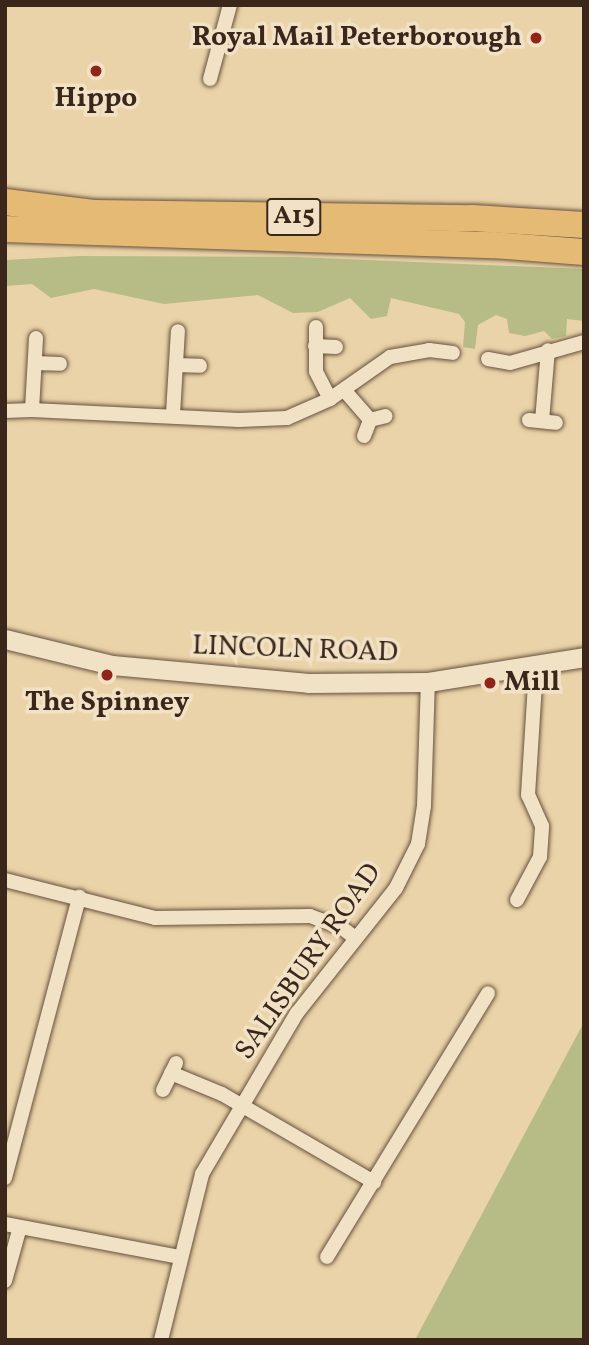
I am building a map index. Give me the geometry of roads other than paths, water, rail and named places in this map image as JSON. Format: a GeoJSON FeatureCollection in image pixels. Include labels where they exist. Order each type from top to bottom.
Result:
{"type":"FeatureCollection","features":[{"type":"Feature","properties":{"kind":"highway","name":"A15"},"geometry":{"type":"LineString","coordinates":[[5,202],[93,213],[472,218],[584,225]]}},
{"type":"Feature","properties":{"kind":"highway","name":"A15"},"geometry":{"type":"LineString","coordinates":[[5,229],[493,245],[584,252]]}},
{"type":"Feature","properties":{"kind":"street"},"geometry":{"type":"LineString","coordinates":[[210,79],[230,5]]}},
{"type":"Feature","properties":{"kind":"street"},"geometry":{"type":"LineString","coordinates":[[316,327],[316,370],[330,399]]}},
{"type":"Feature","properties":{"kind":"street"},"geometry":{"type":"LineString","coordinates":[[173,414],[178,331]]}},
{"type":"Feature","properties":{"kind":"street"},"geometry":{"type":"LineString","coordinates":[[32,410],[36,338]]}},
{"type":"Feature","properties":{"kind":"street"},"geometry":{"type":"LineString","coordinates":[[488,359],[510,363],[548,350],[584,342]]}},
{"type":"Feature","properties":{"kind":"street"},"geometry":{"type":"LineString","coordinates":[[315,346],[336,347]]}},
{"type":"Feature","properties":{"kind":"street"},"geometry":{"type":"LineString","coordinates":[[5,411],[173,414],[265,420],[287,418],[345,391],[390,357],[429,350],[453,353]]}},
{"type":"Feature","properties":{"kind":"street"},"geometry":{"type":"LineString","coordinates":[[542,421],[548,350]]}},
{"type":"Feature","properties":{"kind":"street"},"geometry":{"type":"LineString","coordinates":[[35,363],[60,364]]}},
{"type":"Feature","properties":{"kind":"street"},"geometry":{"type":"LineString","coordinates":[[176,365],[200,366]]}},
{"type":"Feature","properties":{"kind":"street"},"geometry":{"type":"LineString","coordinates":[[345,391],[370,420]]}},
{"type":"Feature","properties":{"kind":"street"},"geometry":{"type":"LineString","coordinates":[[370,420],[386,416]]}},
{"type":"Feature","properties":{"kind":"street"},"geometry":{"type":"LineString","coordinates":[[364,436],[370,420]]}},
{"type":"Feature","properties":{"kind":"street","name":"LINCOLN ROAD"},"geometry":{"type":"LineString","coordinates":[[5,639],[112,665],[198,677],[309,683],[428,682],[536,667],[584,657]]}},
{"type":"Feature","properties":{"kind":"street"},"geometry":{"type":"LineString","coordinates":[[517,900],[540,858],[542,826],[528,795],[536,667]]}},
{"type":"Feature","properties":{"kind":"street","name":"SALISBURY ROAD"},"geometry":{"type":"LineString","coordinates":[[161,1340],[179,1257],[202,1174],[239,1106],[297,1013],[396,888],[418,844],[424,806],[428,682]]}},
{"type":"Feature","properties":{"kind":"street"},"geometry":{"type":"LineString","coordinates":[[5,880],[155,918],[310,916],[341,927],[355,938]]}},
{"type":"Feature","properties":{"kind":"street"},"geometry":{"type":"LineString","coordinates":[[5,1178],[79,897]]}},
{"type":"Feature","properties":{"kind":"street"},"geometry":{"type":"LineString","coordinates":[[327,1257],[488,993]]}},
{"type":"Feature","properties":{"kind":"street"},"geometry":{"type":"LineString","coordinates":[[163,1090],[174,1068],[374,1182]]}},
{"type":"Feature","properties":{"kind":"street"},"geometry":{"type":"LineString","coordinates":[[5,1224],[179,1257]]}},
{"type":"Feature","properties":{"kind":"street"},"geometry":{"type":"LineString","coordinates":[[5,1281],[20,1227]]}},
{"type":"Feature","properties":{"kind":"place","name":"Royal Mail Peterborough"},"geometry":{"type":"Point","coordinates":[536,38]}},
{"type":"Feature","properties":{"kind":"place","name":"Hippo"},"geometry":{"type":"Point","coordinates":[96,71]}},
{"type":"Feature","properties":{"kind":"place","name":"The Spinney"},"geometry":{"type":"Point","coordinates":[107,675]}},
{"type":"Feature","properties":{"kind":"place","name":"Mill"},"geometry":{"type":"Point","coordinates":[490,683]}}]}
